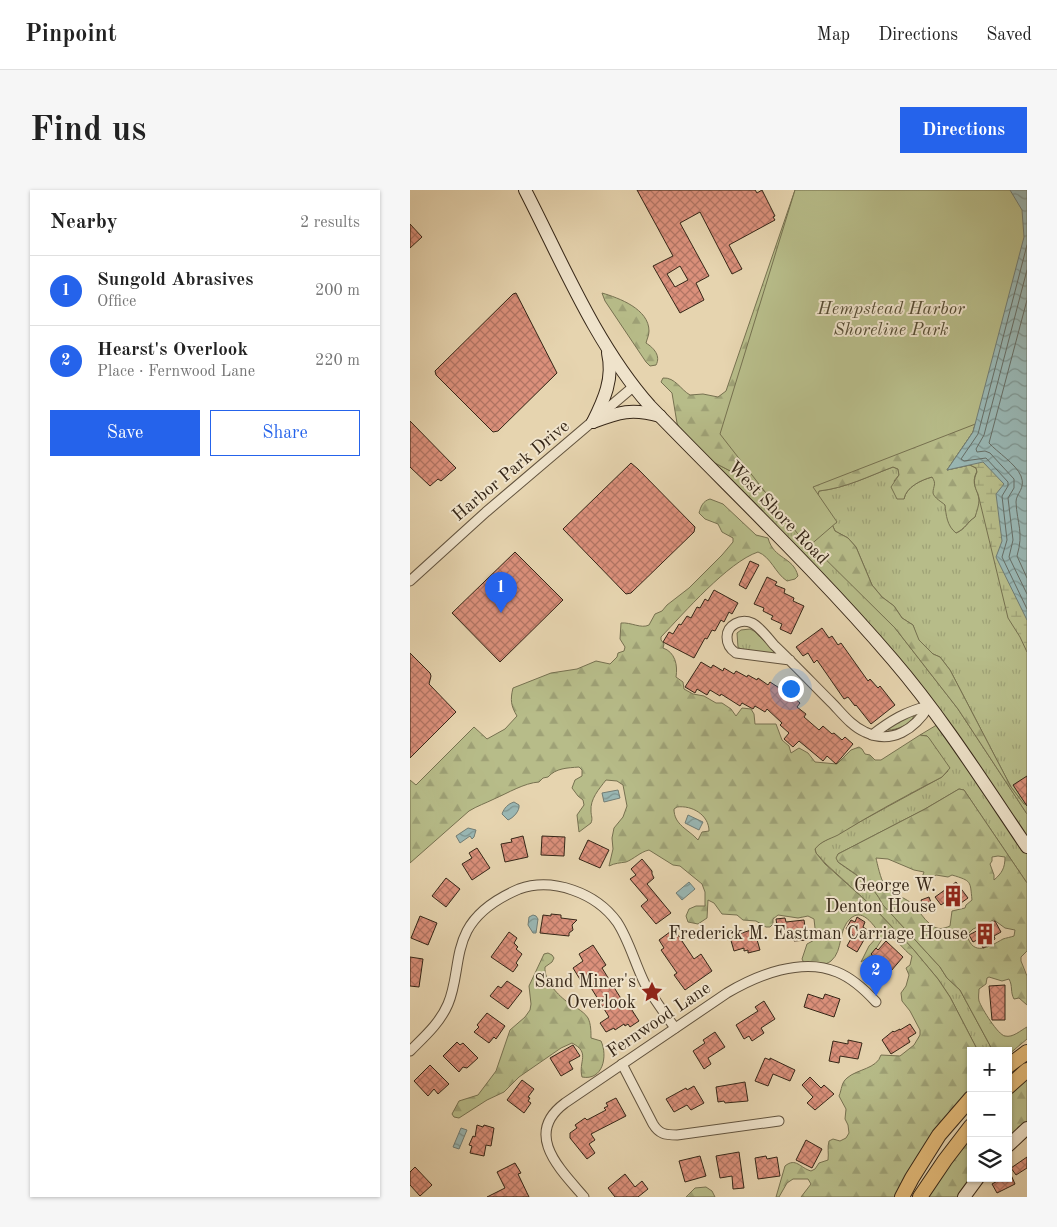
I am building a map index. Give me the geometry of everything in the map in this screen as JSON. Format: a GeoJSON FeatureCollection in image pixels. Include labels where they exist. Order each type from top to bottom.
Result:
{"type":"FeatureCollection","features":[{"type":"Feature","properties":{"kind":"main road","name":"West Shore Road"},"geometry":{"type":"LineString","coordinates":[[525,190],[576,290],[607,346],[633,386],[835,596],[894,661],[929,706],[1027,847]]}},
{"type":"Feature","properties":{"kind":"main road"},"geometry":{"type":"LineString","coordinates":[[593,422],[607,390],[610,376],[607,346]]}},
{"type":"Feature","properties":{"kind":"main road"},"geometry":{"type":"LineString","coordinates":[[593,422],[622,411],[639,411],[660,416]]}},
{"type":"Feature","properties":{"kind":"main road"},"geometry":{"type":"LineString","coordinates":[[1012,1063],[1027,1052]]}},
{"type":"Feature","properties":{"kind":"main road"},"geometry":{"type":"LineString","coordinates":[[1012,1083],[1027,1070]]}},
{"type":"Feature","properties":{"kind":"main road"},"geometry":{"type":"LineString","coordinates":[[902,1197],[939,1135],[967,1103]]}},
{"type":"Feature","properties":{"kind":"main road"},"geometry":{"type":"LineString","coordinates":[[1012,1142],[1027,1128]]}},
{"type":"Feature","properties":{"kind":"main road"},"geometry":{"type":"LineString","coordinates":[[920,1197],[967,1131]]}},
{"type":"Feature","properties":{"kind":"main road"},"geometry":{"type":"LineString","coordinates":[[964,1197],[975,1182]]}},
{"type":"Feature","properties":{"kind":"street","name":"Harbor Park Drive"},"geometry":{"type":"LineString","coordinates":[[410,581],[486,512],[633,386]]}},
{"type":"Feature","properties":{"kind":"street"},"geometry":{"type":"LineString","coordinates":[[790,660],[736,653],[729,648],[728,630],[733,624],[741,622],[753,624],[790,660],[850,721],[859,729],[872,735],[882,737],[894,736],[904,731],[918,722],[929,706]]}},
{"type":"Feature","properties":{"kind":"street"},"geometry":{"type":"LineString","coordinates":[[872,735],[913,709],[929,706]]}},
{"type":"Feature","properties":{"kind":"street"},"geometry":{"type":"LineString","coordinates":[[410,1051],[434,1026],[448,1004],[458,954],[472,922],[485,908],[500,898],[523,888],[540,885],[568,889],[591,898],[607,910],[624,934],[634,962],[648,988],[675,1028]]}},
{"type":"Feature","properties":{"kind":"street","name":"Fernwood Lane"},"geometry":{"type":"LineString","coordinates":[[584,1197],[554,1160],[547,1143],[546,1129],[552,1115],[559,1108],[622,1064],[727,993],[745,983],[772,973],[797,967],[816,967],[835,971],[852,980],[876,1002]]}},
{"type":"Feature","properties":{"kind":"street"},"geometry":{"type":"LineString","coordinates":[[622,1064],[656,1128],[664,1135],[779,1121]]}},
{"type":"Feature","properties":{"kind":"green space","name":"Hempstead Harbor Shoreline Park"},"geometry":{"type":"Polygon","coordinates":[[[795,190],[1010,190],[1024,237],[973,432],[947,470],[970,465],[976,468],[974,483],[979,500],[975,517],[956,533],[948,520],[945,505],[933,493],[935,483],[932,477],[919,482],[911,488],[904,499],[897,499],[891,487],[899,475],[898,469],[893,467],[848,484],[819,491],[816,501],[835,531],[848,538],[856,547],[872,585],[882,597],[894,606],[902,618],[913,625],[919,640],[933,654],[940,657],[950,670],[1011,787],[1024,804],[1027,804],[1027,814],[958,709],[895,628],[796,530],[775,512],[778,503],[757,485],[694,452],[682,435],[677,423],[672,393],[661,382],[663,378],[667,378],[690,395],[703,394],[718,397],[726,391],[795,190]]]}},
{"type":"Feature","properties":{"kind":"green space","name":"Hempstead Harbor Shoreline Park"},"geometry":{"type":"Polygon","coordinates":[[[795,190],[1027,190],[1027,404],[813,487],[837,522],[808,547],[720,434],[795,190]]]}},
{"type":"Feature","properties":{"kind":"green space"},"geometry":{"type":"Polygon","coordinates":[[[1027,190],[1027,652],[1008,618],[975,486],[976,468],[970,465],[947,470],[973,432],[1024,237],[1027,190]]]}},
{"type":"Feature","properties":{"kind":"green space"},"geometry":{"type":"Polygon","coordinates":[[[602,293],[624,301],[644,316],[648,323],[649,331],[646,343],[656,352],[658,358],[656,365],[650,366],[646,362],[605,301],[602,293]]]}},
{"type":"Feature","properties":{"kind":"green space"},"geometry":{"type":"Polygon","coordinates":[[[694,452],[757,485],[778,503],[776,508],[895,628],[958,709],[1027,814],[1027,883],[964,790],[959,789],[925,809],[838,854],[838,862],[874,890],[883,905],[940,967],[947,978],[960,990],[991,1047],[976,1047],[950,997],[938,979],[875,909],[816,853],[815,849],[819,844],[942,777],[948,771],[927,736],[920,735],[940,723],[894,661],[694,452]]]}},
{"type":"Feature","properties":{"kind":"green space"},"geometry":{"type":"Polygon","coordinates":[[[983,462],[1027,620],[1027,804],[1024,805],[1011,787],[950,670],[940,657],[933,654],[918,640],[913,625],[902,618],[894,606],[882,597],[872,585],[856,547],[848,538],[835,531],[816,501],[819,491],[848,484],[893,467],[898,469],[899,475],[894,481],[904,499],[908,491],[915,485],[932,477],[934,479],[940,499],[945,505],[956,533],[962,530],[975,517],[978,494],[974,486],[976,468],[970,465],[983,462]]]}},
{"type":"Feature","properties":{"kind":"green space"},"geometry":{"type":"Polygon","coordinates":[[[710,499],[723,504],[756,535],[768,538],[775,550],[796,570],[798,576],[787,581],[758,552],[733,566],[707,589],[661,637],[664,644],[663,648],[675,660],[676,677],[683,682],[684,689],[693,694],[704,696],[716,703],[722,703],[731,709],[736,716],[742,708],[751,709],[754,714],[755,724],[776,724],[782,740],[789,746],[791,753],[799,748],[808,753],[815,762],[837,764],[851,750],[859,747],[865,754],[870,755],[875,760],[881,760],[920,735],[929,738],[950,768],[942,777],[823,842],[815,849],[825,864],[875,909],[938,979],[950,997],[976,1047],[967,1047],[967,1100],[900,1197],[801,1197],[811,1184],[808,1179],[793,1179],[787,1183],[779,1197],[776,1197],[785,1166],[795,1163],[807,1170],[815,1169],[819,1163],[828,1160],[829,1141],[833,1139],[840,1141],[846,1138],[849,1133],[845,1119],[846,1109],[839,1096],[845,1080],[851,1075],[871,1066],[879,1060],[881,1055],[900,1056],[914,1045],[920,1035],[920,1030],[910,1011],[902,1001],[901,993],[906,986],[909,975],[906,968],[910,965],[912,956],[892,938],[884,936],[872,955],[861,962],[869,946],[878,936],[878,931],[866,918],[859,915],[851,918],[844,928],[835,956],[828,963],[818,965],[804,963],[802,959],[807,944],[820,937],[815,928],[814,919],[808,916],[798,918],[778,915],[773,919],[773,924],[770,927],[766,927],[756,921],[743,920],[737,915],[722,914],[714,903],[708,900],[707,918],[698,924],[688,922],[686,916],[689,909],[696,906],[705,906],[705,892],[702,884],[680,866],[673,865],[649,850],[626,862],[609,866],[613,849],[612,838],[614,828],[623,817],[627,806],[623,785],[617,781],[606,780],[592,802],[591,823],[579,832],[577,815],[584,805],[583,800],[572,788],[575,780],[582,776],[582,770],[579,767],[558,770],[539,782],[522,786],[472,809],[410,863],[410,780],[416,785],[474,727],[487,739],[505,729],[517,716],[512,703],[513,688],[551,673],[577,669],[596,661],[610,664],[617,657],[618,653],[624,651],[625,647],[620,639],[621,623],[649,625],[655,614],[662,611],[689,588],[733,542],[733,538],[722,532],[718,524],[705,519],[699,513],[706,501],[710,499]],[[677,807],[674,809],[676,819],[698,840],[702,832],[709,831],[708,825],[699,812],[677,807]]]}},
{"type":"Feature","properties":{"kind":"green space"},"geometry":{"type":"Polygon","coordinates":[[[750,629],[781,658],[742,650],[738,647],[737,633],[741,630],[750,629]]]}},
{"type":"Feature","properties":{"kind":"green space"},"geometry":{"type":"Polygon","coordinates":[[[910,716],[914,716],[906,724],[899,728],[888,730],[890,727],[910,716]]]}},
{"type":"Feature","properties":{"kind":"green space"},"geometry":{"type":"Polygon","coordinates":[[[959,789],[964,790],[1027,883],[1027,951],[1021,957],[1021,961],[1027,976],[1027,1005],[1019,998],[1014,999],[1009,979],[1002,981],[987,978],[986,984],[979,989],[979,1000],[990,1021],[1002,1035],[1011,1036],[1027,1027],[1027,1039],[1012,1052],[1012,1047],[991,1047],[960,990],[947,978],[940,967],[883,905],[869,885],[838,862],[836,858],[838,854],[925,809],[959,789]],[[992,857],[990,864],[994,880],[1004,867],[1005,857],[992,857]],[[876,858],[886,886],[916,907],[928,923],[936,928],[950,926],[952,911],[965,908],[972,900],[970,885],[963,879],[952,875],[948,877],[936,875],[930,881],[929,891],[922,877],[924,872],[914,870],[888,859],[876,858]],[[994,920],[973,929],[967,935],[973,946],[977,948],[987,947],[1014,936],[1015,930],[1005,928],[994,920]]]}},
{"type":"Feature","properties":{"kind":"green space"},"geometry":{"type":"Polygon","coordinates":[[[548,953],[554,958],[545,967],[546,977],[562,998],[588,1018],[591,1038],[601,1041],[603,1047],[604,1060],[602,1066],[595,1075],[582,1077],[583,1058],[581,1050],[572,1043],[561,1048],[519,1077],[504,1092],[487,1100],[459,1118],[454,1117],[452,1114],[459,1101],[478,1095],[496,1071],[510,1030],[530,1010],[529,986],[544,954],[548,953]]]}},
{"type":"Feature","properties":{"kind":"green space"},"geometry":{"type":"Polygon","coordinates":[[[1027,1070],[1027,1128],[1012,1142],[1012,1092],[1012,1083],[1027,1070]]]}},
{"type":"Feature","properties":{"kind":"green space"},"geometry":{"type":"Polygon","coordinates":[[[967,1132],[967,1182],[970,1182],[964,1197],[920,1197],[967,1132]]]}},
{"type":"Feature","properties":{"kind":"green space"},"geometry":{"type":"Polygon","coordinates":[[[706,1187],[712,1191],[715,1197],[686,1197],[695,1188],[706,1187]]]}},
{"type":"Feature","properties":{"kind":"water"},"geometry":{"type":"Polygon","coordinates":[[[1010,190],[1027,190],[1027,620],[996,557],[1002,541],[996,494],[1004,484],[983,462],[947,470],[973,432],[1024,237],[1022,210],[1010,190]]]}},
{"type":"Feature","properties":{"kind":"water"},"geometry":{"type":"Polygon","coordinates":[[[618,790],[620,798],[604,802],[602,793],[618,790]]]}},
{"type":"Feature","properties":{"kind":"water"},"geometry":{"type":"Polygon","coordinates":[[[514,802],[519,805],[518,810],[508,820],[502,814],[507,806],[514,802]]]}},
{"type":"Feature","properties":{"kind":"water"},"geometry":{"type":"Polygon","coordinates":[[[688,815],[703,822],[699,830],[685,823],[688,815]]]}},
{"type":"Feature","properties":{"kind":"water"},"geometry":{"type":"Polygon","coordinates":[[[468,828],[476,830],[474,837],[472,839],[470,836],[460,843],[456,836],[468,828]]]}},
{"type":"Feature","properties":{"kind":"water"},"geometry":{"type":"Polygon","coordinates":[[[689,882],[695,889],[682,900],[676,893],[689,882]]]}},
{"type":"Feature","properties":{"kind":"water"},"geometry":{"type":"Polygon","coordinates":[[[533,915],[538,919],[536,933],[533,933],[528,925],[529,917],[533,915]]]}},
{"type":"Feature","properties":{"kind":"water"},"geometry":{"type":"Polygon","coordinates":[[[461,1128],[467,1130],[459,1149],[453,1147],[461,1128]]]}},
{"type":"Feature","properties":{"kind":"building"},"geometry":{"type":"Polygon","coordinates":[[[637,190],[755,190],[757,193],[762,190],[775,216],[773,217],[775,220],[729,245],[742,269],[732,274],[700,212],[680,223],[709,276],[696,283],[704,300],[680,313],[653,266],[673,256],[637,190]],[[680,266],[667,274],[675,287],[688,280],[680,266]]]}},
{"type":"Feature","properties":{"kind":"building"},"geometry":{"type":"Polygon","coordinates":[[[410,224],[422,237],[410,248],[410,224]]]}},
{"type":"Feature","properties":{"kind":"building"},"geometry":{"type":"Polygon","coordinates":[[[516,293],[557,373],[498,431],[493,432],[436,375],[435,371],[516,293]]]}},
{"type":"Feature","properties":{"kind":"building"},"geometry":{"type":"Polygon","coordinates":[[[410,421],[456,468],[441,481],[438,479],[430,486],[410,467],[410,421]]]}},
{"type":"Feature","properties":{"kind":"building"},"geometry":{"type":"Polygon","coordinates":[[[631,463],[695,527],[694,532],[631,593],[626,594],[563,529],[631,463]]]}},
{"type":"Feature","properties":{"kind":"building"},"geometry":{"type":"Polygon","coordinates":[[[515,552],[563,600],[500,662],[452,613],[515,552]]]}},
{"type":"Feature","properties":{"kind":"building"},"geometry":{"type":"Polygon","coordinates":[[[750,561],[759,565],[746,589],[739,585],[750,561]]]}},
{"type":"Feature","properties":{"kind":"building"},"geometry":{"type":"Polygon","coordinates":[[[767,577],[777,582],[775,585],[785,589],[784,593],[794,598],[793,601],[804,606],[791,634],[780,629],[782,624],[771,619],[773,616],[763,611],[764,608],[754,604],[767,577]]]}},
{"type":"Feature","properties":{"kind":"building"},"geometry":{"type":"Polygon","coordinates":[[[714,590],[738,603],[732,614],[729,612],[724,622],[721,620],[715,631],[712,630],[707,639],[705,638],[694,658],[663,642],[669,632],[673,634],[687,616],[691,618],[697,607],[700,608],[705,599],[708,601],[714,590]]]}},
{"type":"Feature","properties":{"kind":"building"},"geometry":{"type":"Polygon","coordinates":[[[822,628],[829,638],[832,636],[838,645],[841,643],[868,681],[870,679],[878,688],[880,686],[895,705],[871,724],[848,697],[844,699],[817,660],[814,663],[808,653],[803,656],[796,647],[822,628]]]}},
{"type":"Feature","properties":{"kind":"building"},"geometry":{"type":"Polygon","coordinates":[[[410,653],[430,673],[429,684],[456,712],[410,758],[410,653]]]}},
{"type":"Feature","properties":{"kind":"building"},"geometry":{"type":"Polygon","coordinates":[[[701,662],[711,668],[713,665],[723,671],[724,668],[734,674],[736,671],[747,677],[748,675],[757,680],[758,678],[768,685],[770,682],[800,703],[797,707],[806,714],[804,717],[819,730],[823,726],[842,740],[845,737],[853,744],[836,764],[827,756],[823,761],[799,741],[793,747],[784,739],[789,733],[780,725],[782,723],[767,709],[765,712],[755,706],[753,709],[742,703],[740,706],[721,694],[720,696],[710,690],[707,695],[697,689],[695,693],[685,687],[701,662]]]}},
{"type":"Feature","properties":{"kind":"building"},"geometry":{"type":"Polygon","coordinates":[[[1027,776],[1027,806],[1013,785],[1027,776]]]}},
{"type":"Feature","properties":{"kind":"building"},"geometry":{"type":"Polygon","coordinates":[[[523,836],[528,857],[505,862],[501,844],[512,842],[511,839],[523,836]]]}},
{"type":"Feature","properties":{"kind":"building"},"geometry":{"type":"Polygon","coordinates":[[[542,836],[565,837],[564,856],[541,855],[542,836]]]}},
{"type":"Feature","properties":{"kind":"building"},"geometry":{"type":"Polygon","coordinates":[[[588,840],[609,850],[600,868],[579,859],[588,840]]]}},
{"type":"Feature","properties":{"kind":"building"},"geometry":{"type":"Polygon","coordinates":[[[477,848],[490,868],[472,880],[462,864],[472,858],[469,853],[477,848]]]}},
{"type":"Feature","properties":{"kind":"building"},"geometry":{"type":"Polygon","coordinates":[[[642,859],[652,871],[654,878],[647,884],[671,913],[656,924],[641,906],[648,900],[630,879],[636,875],[631,869],[642,859]]]}},
{"type":"Feature","properties":{"kind":"building"},"geometry":{"type":"Polygon","coordinates":[[[446,878],[460,889],[446,907],[432,896],[446,878]]]}},
{"type":"Feature","properties":{"kind":"building","name":"George W. Denton House"},"geometry":{"type":"Polygon","coordinates":[[[956,882],[968,898],[954,908],[948,900],[941,905],[935,897],[956,882]]]}},
{"type":"Feature","properties":{"kind":"building"},"geometry":{"type":"Polygon","coordinates":[[[929,897],[932,905],[924,908],[921,900],[929,897]]]}},
{"type":"Feature","properties":{"kind":"building"},"geometry":{"type":"Polygon","coordinates":[[[551,914],[561,915],[561,918],[577,920],[572,925],[573,930],[569,933],[569,936],[540,933],[543,915],[551,916],[551,914]]]}},
{"type":"Feature","properties":{"kind":"building"},"geometry":{"type":"Polygon","coordinates":[[[420,916],[437,923],[428,945],[411,938],[420,916]]]}},
{"type":"Feature","properties":{"kind":"building"},"geometry":{"type":"Polygon","coordinates":[[[857,917],[865,922],[863,927],[869,931],[857,952],[847,946],[853,935],[846,929],[851,920],[855,922],[857,917]]]}},
{"type":"Feature","properties":{"kind":"building"},"geometry":{"type":"Polygon","coordinates":[[[785,918],[786,922],[804,920],[807,940],[794,941],[793,937],[779,939],[776,919],[785,918]]]}},
{"type":"Feature","properties":{"kind":"building","name":"Frederick M. Eastman Carriage House"},"geometry":{"type":"Polygon","coordinates":[[[995,921],[1001,932],[994,936],[993,943],[983,948],[979,939],[973,942],[969,935],[995,921]]]}},
{"type":"Feature","properties":{"kind":"building"},"geometry":{"type":"Polygon","coordinates":[[[674,929],[694,959],[701,954],[712,971],[685,990],[674,975],[677,973],[661,950],[664,948],[659,940],[674,929]]]}},
{"type":"Feature","properties":{"kind":"building"},"geometry":{"type":"Polygon","coordinates":[[[754,929],[760,950],[748,953],[748,950],[744,951],[744,948],[734,951],[730,937],[754,929]]]}},
{"type":"Feature","properties":{"kind":"building"},"geometry":{"type":"Polygon","coordinates":[[[509,932],[517,938],[514,943],[518,947],[516,949],[522,954],[513,972],[491,957],[509,932]]]}},
{"type":"Feature","properties":{"kind":"building"},"geometry":{"type":"Polygon","coordinates":[[[886,941],[903,957],[891,971],[871,954],[876,948],[878,950],[886,941]]]}},
{"type":"Feature","properties":{"kind":"building"},"geometry":{"type":"Polygon","coordinates":[[[593,945],[606,965],[602,968],[625,1005],[628,1004],[639,1021],[630,1027],[628,1024],[625,1026],[624,1024],[615,1030],[614,1028],[606,1032],[600,1023],[609,1017],[585,978],[581,981],[573,968],[583,961],[579,954],[593,945]]]}},
{"type":"Feature","properties":{"kind":"building"},"geometry":{"type":"Polygon","coordinates":[[[410,957],[423,959],[419,987],[410,986],[410,957]]]}},
{"type":"Feature","properties":{"kind":"building"},"geometry":{"type":"Polygon","coordinates":[[[507,981],[522,991],[508,1009],[490,996],[498,986],[501,988],[507,981]]]}},
{"type":"Feature","properties":{"kind":"building"},"geometry":{"type":"Polygon","coordinates":[[[1005,985],[1005,1020],[992,1020],[989,986],[1005,985]]]}},
{"type":"Feature","properties":{"kind":"building"},"geometry":{"type":"Polygon","coordinates":[[[808,994],[823,999],[825,994],[840,999],[834,1017],[804,1007],[808,994]]]}},
{"type":"Feature","properties":{"kind":"building"},"geometry":{"type":"Polygon","coordinates":[[[764,1001],[775,1019],[761,1028],[764,1033],[752,1041],[749,1036],[744,1039],[736,1025],[758,1011],[755,1007],[764,1001]]]}},
{"type":"Feature","properties":{"kind":"building"},"geometry":{"type":"Polygon","coordinates":[[[487,1013],[505,1026],[496,1039],[494,1037],[489,1043],[474,1032],[487,1013]]]}},
{"type":"Feature","properties":{"kind":"building"},"geometry":{"type":"Polygon","coordinates":[[[910,1024],[916,1033],[908,1038],[910,1042],[891,1054],[882,1040],[893,1031],[900,1030],[910,1024]]]}},
{"type":"Feature","properties":{"kind":"building"},"geometry":{"type":"Polygon","coordinates":[[[715,1032],[725,1047],[708,1058],[711,1064],[704,1069],[693,1051],[705,1043],[703,1040],[715,1032]]]}},
{"type":"Feature","properties":{"kind":"building"},"geometry":{"type":"Polygon","coordinates":[[[848,1040],[862,1043],[858,1059],[840,1056],[839,1063],[829,1061],[833,1041],[848,1044],[848,1040]]]}},
{"type":"Feature","properties":{"kind":"building"},"geometry":{"type":"Polygon","coordinates":[[[457,1042],[460,1045],[463,1043],[478,1058],[467,1068],[463,1067],[459,1072],[443,1056],[457,1042]]]}},
{"type":"Feature","properties":{"kind":"building"},"geometry":{"type":"Polygon","coordinates":[[[573,1045],[580,1056],[569,1062],[573,1069],[561,1076],[550,1058],[573,1045]]]}},
{"type":"Feature","properties":{"kind":"building"},"geometry":{"type":"Polygon","coordinates":[[[765,1058],[770,1060],[770,1058],[795,1070],[790,1081],[773,1074],[768,1086],[755,1081],[765,1058]]]}},
{"type":"Feature","properties":{"kind":"building"},"geometry":{"type":"Polygon","coordinates":[[[430,1065],[449,1084],[438,1094],[434,1089],[428,1096],[414,1081],[430,1065]]]}},
{"type":"Feature","properties":{"kind":"building"},"geometry":{"type":"Polygon","coordinates":[[[810,1077],[821,1088],[824,1085],[834,1094],[815,1110],[807,1103],[813,1097],[802,1085],[810,1077]]]}},
{"type":"Feature","properties":{"kind":"building"},"geometry":{"type":"Polygon","coordinates":[[[522,1080],[534,1089],[528,1097],[530,1098],[528,1101],[531,1103],[524,1113],[507,1100],[522,1080]]]}},
{"type":"Feature","properties":{"kind":"building"},"geometry":{"type":"Polygon","coordinates":[[[745,1082],[748,1101],[718,1102],[716,1087],[745,1082]]]}},
{"type":"Feature","properties":{"kind":"building"},"geometry":{"type":"Polygon","coordinates":[[[694,1086],[704,1103],[691,1110],[687,1105],[674,1112],[666,1099],[686,1088],[687,1090],[694,1086]]]}},
{"type":"Feature","properties":{"kind":"building"},"geometry":{"type":"Polygon","coordinates":[[[616,1098],[626,1116],[591,1134],[595,1140],[589,1144],[595,1153],[587,1159],[570,1138],[570,1133],[577,1128],[575,1125],[585,1118],[587,1120],[606,1110],[604,1108],[608,1106],[606,1103],[616,1098]]]}},
{"type":"Feature","properties":{"kind":"building"},"geometry":{"type":"Polygon","coordinates":[[[477,1125],[494,1128],[491,1146],[486,1145],[484,1156],[470,1153],[472,1146],[469,1145],[473,1136],[475,1137],[477,1125]]]}},
{"type":"Feature","properties":{"kind":"building"},"geometry":{"type":"Polygon","coordinates":[[[806,1140],[822,1149],[812,1168],[796,1160],[806,1140]]]}},
{"type":"Feature","properties":{"kind":"building"},"geometry":{"type":"Polygon","coordinates":[[[739,1152],[744,1188],[733,1189],[732,1176],[720,1178],[716,1156],[739,1152]]]}},
{"type":"Feature","properties":{"kind":"building"},"geometry":{"type":"Polygon","coordinates":[[[700,1156],[706,1176],[685,1182],[679,1161],[700,1156]]]}},
{"type":"Feature","properties":{"kind":"building"},"geometry":{"type":"Polygon","coordinates":[[[766,1156],[767,1159],[777,1157],[780,1176],[758,1179],[755,1158],[766,1156]]]}},
{"type":"Feature","properties":{"kind":"building"},"geometry":{"type":"Polygon","coordinates":[[[1027,1157],[1027,1168],[1016,1175],[1012,1167],[1027,1157]]]}},
{"type":"Feature","properties":{"kind":"building"},"geometry":{"type":"Polygon","coordinates":[[[515,1163],[521,1173],[518,1174],[529,1197],[487,1197],[505,1188],[497,1172],[515,1163]]]}},
{"type":"Feature","properties":{"kind":"building"},"geometry":{"type":"Polygon","coordinates":[[[415,1167],[432,1185],[420,1196],[410,1185],[410,1172],[415,1167]]]}},
{"type":"Feature","properties":{"kind":"building"},"geometry":{"type":"Polygon","coordinates":[[[625,1174],[635,1187],[642,1181],[648,1189],[638,1197],[615,1197],[608,1188],[625,1174]]]}},
{"type":"Feature","properties":{"kind":"building"},"geometry":{"type":"Polygon","coordinates":[[[1012,1177],[1015,1184],[997,1193],[992,1184],[996,1182],[1012,1182],[1012,1177]]]}},
{"type":"Feature","properties":{"kind":"place","name":"Sungold Abrasives"},"geometry":{"type":"Point","coordinates":[501,613]}},
{"type":"Feature","properties":{"kind":"place","name":"George W. Denton House"},"geometry":{"type":"Point","coordinates":[953,896]}},
{"type":"Feature","properties":{"kind":"place","name":"Frederick M. Eastman Carriage House"},"geometry":{"type":"Point","coordinates":[985,934]}},
{"type":"Feature","properties":{"kind":"place","name":"Sand Miner's Overlook"},"geometry":{"type":"Point","coordinates":[652,992]}},
{"type":"Feature","properties":{"kind":"place","name":"Hearst's Overlook"},"geometry":{"type":"Point","coordinates":[876,996]}}]}
